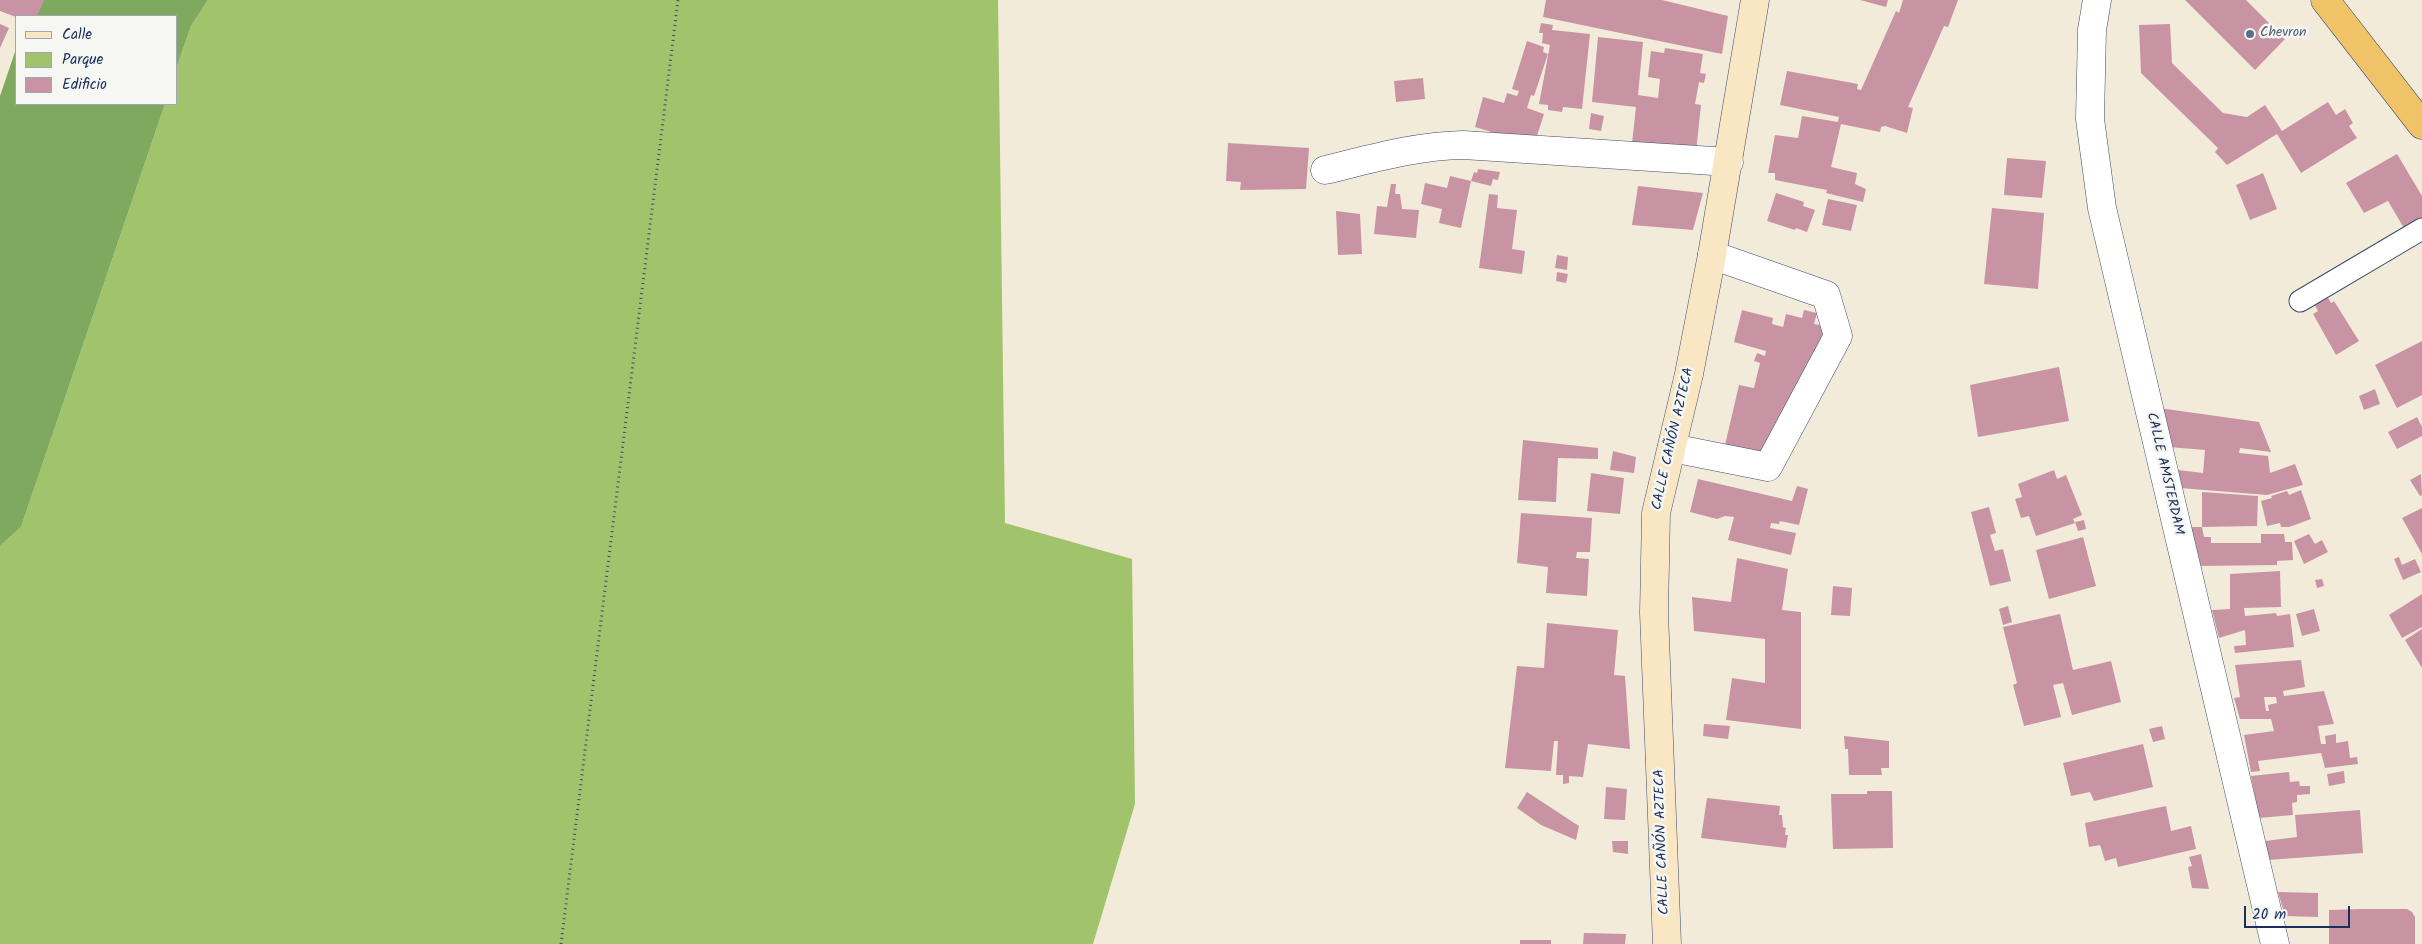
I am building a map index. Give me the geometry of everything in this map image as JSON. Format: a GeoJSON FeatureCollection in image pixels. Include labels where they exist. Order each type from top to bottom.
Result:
{"type":"FeatureCollection","features":[{"type":"Feature","properties":{"kind":"highway"},"geometry":{"type":"LineString","coordinates":[[2326,0],[2422,126]]}},
{"type":"Feature","properties":{"kind":"main road","name":"CALLE CAÑÓN AZTECA"},"geometry":{"type":"LineString","coordinates":[[1667,944],[1654,613],[1656,513],[1672,448],[1712,255],[1755,0]]}},
{"type":"Feature","properties":{"kind":"street","name":"CALLE AMSTERDAM"},"geometry":{"type":"LineString","coordinates":[[2097,0],[2092,30],[2090,118],[2102,208],[2275,944]]}},
{"type":"Feature","properties":{"kind":"street"},"geometry":{"type":"LineString","coordinates":[[1324,170],[1403,151],[1433,146],[1463,145],[1729,162]]}},
{"type":"Feature","properties":{"kind":"street"},"geometry":{"type":"LineString","coordinates":[[1672,448],[1768,468],[1838,336],[1826,296],[1712,255]]}},
{"type":"Feature","properties":{"kind":"lane"},"geometry":{"type":"LineString","coordinates":[[2300,301],[2422,229]]}},
{"type":"Feature","properties":{"kind":"path"},"geometry":{"type":"LineString","coordinates":[[561,944],[678,0]]}},
{"type":"Feature","properties":{"kind":"green space"},"geometry":{"type":"Polygon","coordinates":[[[33,0],[208,0],[191,26],[178,63],[178,15],[28,15],[33,0]]]}},
{"type":"Feature","properties":{"kind":"green space"},"geometry":{"type":"Polygon","coordinates":[[[208,0],[998,0],[1005,523],[1132,559],[1135,804],[1093,944],[0,944],[0,546],[21,527],[165,105],[178,105],[178,63],[191,26],[208,0]]]}},
{"type":"Feature","properties":{"kind":"green space"},"geometry":{"type":"Polygon","coordinates":[[[15,52],[15,105],[165,105],[21,527],[0,546],[0,96],[15,52]]]}},
{"type":"Feature","properties":{"kind":"building"},"geometry":{"type":"Polygon","coordinates":[[[0,0],[44,0],[37,15],[15,15],[15,17],[0,11],[0,0]]]}},
{"type":"Feature","properties":{"kind":"building"},"geometry":{"type":"Polygon","coordinates":[[[1546,0],[1662,0],[1728,16],[1722,54],[1543,17],[1546,0]]]}},
{"type":"Feature","properties":{"kind":"building"},"geometry":{"type":"Polygon","coordinates":[[[1860,0],[1888,0],[1886,7],[1860,0]]]}},
{"type":"Feature","properties":{"kind":"building"},"geometry":{"type":"Polygon","coordinates":[[[1903,0],[1958,0],[1948,27],[1944,26],[1908,107],[1913,108],[1907,133],[1885,126],[1881,127],[1880,132],[1841,124],[1831,167],[1857,173],[1855,184],[1866,189],[1863,202],[1826,193],[1827,190],[1775,180],[1775,173],[1768,173],[1775,135],[1798,138],[1802,116],[1838,122],[1839,117],[1780,105],[1787,71],[1858,84],[1857,89],[1861,90],[1896,11],[1899,13],[1903,0]]]}},
{"type":"Feature","properties":{"kind":"building","name":"Chevron"},"geometry":{"type":"Polygon","coordinates":[[[2185,0],[2246,0],[2285,39],[2255,70],[2185,0]]]}},
{"type":"Feature","properties":{"kind":"building"},"geometry":{"type":"Polygon","coordinates":[[[1541,23],[1553,25],[1552,30],[1590,34],[1582,109],[1563,107],[1562,112],[1548,110],[1548,105],[1539,104],[1550,45],[1542,43],[1543,33],[1539,33],[1541,23]]]}},
{"type":"Feature","properties":{"kind":"building"},"geometry":{"type":"Polygon","coordinates":[[[0,24],[9,28],[0,48],[0,24]]]}},
{"type":"Feature","properties":{"kind":"building"},"geometry":{"type":"Polygon","coordinates":[[[2170,24],[2172,63],[2223,113],[2247,117],[2265,105],[2282,131],[2328,102],[2336,115],[2345,109],[2353,123],[2349,126],[2357,138],[2301,173],[2277,134],[2227,165],[2215,152],[2218,148],[2141,73],[2139,25],[2170,24]]]}},
{"type":"Feature","properties":{"kind":"building"},"geometry":{"type":"Polygon","coordinates":[[[1598,37],[1643,42],[1638,95],[1658,98],[1660,79],[1648,77],[1651,51],[1664,53],[1665,48],[1703,54],[1700,73],[1706,74],[1704,83],[1699,82],[1695,104],[1701,105],[1696,152],[1632,143],[1636,107],[1592,102],[1598,37]]]}},
{"type":"Feature","properties":{"kind":"building"},"geometry":{"type":"Polygon","coordinates":[[[1527,41],[1544,47],[1543,52],[1548,54],[1534,96],[1531,95],[1527,108],[1544,114],[1534,145],[1475,127],[1483,97],[1504,103],[1507,93],[1517,96],[1519,91],[1512,89],[1527,41]]]}},
{"type":"Feature","properties":{"kind":"building"},"geometry":{"type":"Polygon","coordinates":[[[1423,78],[1425,99],[1396,102],[1394,81],[1423,78]]]}},
{"type":"Feature","properties":{"kind":"building"},"geometry":{"type":"Polygon","coordinates":[[[1591,113],[1604,116],[1601,131],[1589,129],[1591,113]]]}},
{"type":"Feature","properties":{"kind":"building"},"geometry":{"type":"Polygon","coordinates":[[[1228,143],[1309,148],[1306,189],[1240,190],[1241,182],[1226,181],[1228,143]]]}},
{"type":"Feature","properties":{"kind":"building"},"geometry":{"type":"Polygon","coordinates":[[[2397,154],[2422,196],[2422,240],[2414,245],[2388,201],[2364,213],[2346,183],[2397,154]]]}},
{"type":"Feature","properties":{"kind":"building"},"geometry":{"type":"Polygon","coordinates":[[[2007,158],[2046,161],[2042,198],[2004,195],[2007,158]]]}},
{"type":"Feature","properties":{"kind":"building"},"geometry":{"type":"Polygon","coordinates":[[[1478,169],[1500,172],[1498,180],[1493,179],[1491,186],[1471,181],[1474,172],[1477,173],[1478,169]]]}},
{"type":"Feature","properties":{"kind":"building"},"geometry":{"type":"Polygon","coordinates":[[[2263,173],[2277,209],[2250,220],[2236,185],[2263,173]]]}},
{"type":"Feature","properties":{"kind":"building"},"geometry":{"type":"Polygon","coordinates":[[[1450,176],[1471,181],[1461,228],[1439,223],[1442,209],[1421,204],[1425,183],[1447,188],[1450,176]]]}},
{"type":"Feature","properties":{"kind":"building"},"geometry":{"type":"Polygon","coordinates":[[[1391,184],[1396,184],[1395,194],[1400,194],[1402,209],[1419,210],[1416,238],[1374,234],[1377,206],[1387,207],[1391,184]]]}},
{"type":"Feature","properties":{"kind":"building"},"geometry":{"type":"Polygon","coordinates":[[[1638,186],[1703,193],[1693,230],[1632,225],[1638,186]]]}},
{"type":"Feature","properties":{"kind":"building"},"geometry":{"type":"Polygon","coordinates":[[[1776,193],[1804,202],[1803,206],[1815,210],[1807,232],[1767,221],[1776,193]]]}},
{"type":"Feature","properties":{"kind":"building"},"geometry":{"type":"Polygon","coordinates":[[[1489,194],[1498,195],[1497,208],[1517,210],[1512,249],[1525,251],[1522,274],[1479,268],[1489,194]]]}},
{"type":"Feature","properties":{"kind":"building"},"geometry":{"type":"Polygon","coordinates":[[[1828,199],[1857,205],[1851,231],[1822,225],[1828,199]]]}},
{"type":"Feature","properties":{"kind":"building"},"geometry":{"type":"Polygon","coordinates":[[[1992,208],[2044,213],[2038,289],[1984,284],[1992,208]]]}},
{"type":"Feature","properties":{"kind":"building"},"geometry":{"type":"Polygon","coordinates":[[[1336,211],[1360,214],[1362,254],[1338,255],[1336,211]]]}},
{"type":"Feature","properties":{"kind":"building"},"geometry":{"type":"Polygon","coordinates":[[[1557,255],[1568,257],[1567,270],[1555,268],[1557,255]]]}},
{"type":"Feature","properties":{"kind":"building"},"geometry":{"type":"Polygon","coordinates":[[[1557,272],[1568,274],[1566,283],[1556,281],[1557,272]]]}},
{"type":"Feature","properties":{"kind":"building"},"geometry":{"type":"Polygon","coordinates":[[[2326,294],[2331,303],[2334,301],[2359,341],[2336,355],[2313,314],[2318,311],[2313,302],[2326,294]]]}},
{"type":"Feature","properties":{"kind":"building"},"geometry":{"type":"Polygon","coordinates":[[[1742,310],[1773,318],[1772,324],[1783,327],[1786,314],[1802,318],[1804,310],[1817,313],[1814,324],[1825,326],[1818,357],[1772,470],[1722,458],[1739,385],[1754,388],[1760,363],[1754,361],[1757,353],[1765,356],[1766,351],[1734,342],[1742,310]]]}},
{"type":"Feature","properties":{"kind":"building"},"geometry":{"type":"Polygon","coordinates":[[[2422,341],[2422,395],[2397,408],[2375,365],[2422,341]]]}},
{"type":"Feature","properties":{"kind":"building"},"geometry":{"type":"Polygon","coordinates":[[[2059,367],[2069,421],[1978,437],[1970,385],[2059,367]]]}},
{"type":"Feature","properties":{"kind":"building"},"geometry":{"type":"Polygon","coordinates":[[[2375,389],[2380,404],[2364,410],[2359,396],[2375,389]]]}},
{"type":"Feature","properties":{"kind":"building"},"geometry":{"type":"Polygon","coordinates":[[[2159,408],[2259,422],[2271,452],[2240,448],[2239,453],[2268,456],[2270,473],[2295,464],[2303,485],[2267,495],[2180,488],[2178,470],[2203,473],[2205,450],[2169,447],[2159,408]]]}},
{"type":"Feature","properties":{"kind":"building"},"geometry":{"type":"Polygon","coordinates":[[[2417,417],[2422,427],[2422,436],[2397,449],[2388,432],[2417,417]]]}},
{"type":"Feature","properties":{"kind":"building"},"geometry":{"type":"Polygon","coordinates":[[[1523,440],[1598,448],[1598,459],[1558,458],[1556,502],[1518,500],[1523,440]]]}},
{"type":"Feature","properties":{"kind":"building"},"geometry":{"type":"Polygon","coordinates":[[[1613,451],[1636,457],[1634,473],[1610,470],[1613,451]]]}},
{"type":"Feature","properties":{"kind":"building"},"geometry":{"type":"Polygon","coordinates":[[[2054,470],[2057,479],[2066,475],[2082,515],[2073,519],[2075,523],[2036,536],[2029,516],[2021,518],[2015,499],[2022,497],[2018,484],[2054,470]]]}},
{"type":"Feature","properties":{"kind":"building"},"geometry":{"type":"Polygon","coordinates":[[[1591,473],[1624,478],[1620,514],[1587,511],[1591,473]]]}},
{"type":"Feature","properties":{"kind":"building"},"geometry":{"type":"Polygon","coordinates":[[[2421,474],[2422,495],[2420,496],[2410,480],[2421,474]]]}},
{"type":"Feature","properties":{"kind":"building"},"geometry":{"type":"Polygon","coordinates":[[[1698,479],[1792,501],[1797,486],[1808,489],[1799,525],[1780,521],[1779,524],[1771,523],[1770,528],[1796,533],[1791,555],[1728,540],[1734,517],[1725,516],[1717,519],[1690,512],[1698,479]]]}},
{"type":"Feature","properties":{"kind":"building"},"geometry":{"type":"Polygon","coordinates":[[[2301,490],[2311,519],[2289,527],[2281,527],[2280,523],[2267,526],[2261,501],[2287,491],[2289,495],[2301,490]]]}},
{"type":"Feature","properties":{"kind":"building"},"geometry":{"type":"Polygon","coordinates":[[[2202,492],[2258,496],[2257,526],[2202,527],[2202,492]]]}},
{"type":"Feature","properties":{"kind":"building"},"geometry":{"type":"Polygon","coordinates":[[[1989,507],[1996,533],[1990,535],[1995,551],[2003,549],[2011,581],[1990,586],[1971,512],[1989,507]]]}},
{"type":"Feature","properties":{"kind":"building"},"geometry":{"type":"Polygon","coordinates":[[[2422,508],[2422,554],[2402,518],[2422,508]]]}},
{"type":"Feature","properties":{"kind":"building"},"geometry":{"type":"Polygon","coordinates":[[[1521,513],[1592,518],[1590,552],[1577,552],[1576,558],[1589,559],[1587,596],[1546,593],[1548,567],[1517,563],[1521,513]]]}},
{"type":"Feature","properties":{"kind":"building"},"geometry":{"type":"Polygon","coordinates":[[[2084,520],[2086,529],[2078,531],[2075,522],[2084,520]]]}},
{"type":"Feature","properties":{"kind":"building"},"geometry":{"type":"Polygon","coordinates":[[[2191,527],[2202,527],[2204,537],[2211,537],[2211,543],[2261,543],[2261,534],[2284,534],[2285,542],[2292,542],[2293,560],[2277,561],[2277,565],[2201,566],[2191,527]]]}},
{"type":"Feature","properties":{"kind":"building"},"geometry":{"type":"Polygon","coordinates":[[[2309,534],[2315,544],[2322,540],[2328,552],[2304,564],[2294,541],[2309,534]]]}},
{"type":"Feature","properties":{"kind":"building"},"geometry":{"type":"Polygon","coordinates":[[[2083,537],[2096,586],[2049,599],[2036,550],[2083,537]]]}},
{"type":"Feature","properties":{"kind":"building"},"geometry":{"type":"Polygon","coordinates":[[[2399,557],[2402,565],[2415,559],[2421,572],[2403,580],[2394,559],[2399,557]]]}},
{"type":"Feature","properties":{"kind":"building"},"geometry":{"type":"Polygon","coordinates":[[[1737,558],[1788,569],[1782,610],[1801,612],[1801,729],[1726,720],[1732,678],[1765,683],[1765,639],[1694,631],[1692,597],[1731,602],[1737,558]]]}},
{"type":"Feature","properties":{"kind":"building"},"geometry":{"type":"Polygon","coordinates":[[[2280,571],[2281,607],[2244,608],[2245,616],[2276,613],[2277,616],[2290,614],[2294,647],[2235,653],[2234,646],[2246,645],[2245,630],[2219,638],[2212,610],[2230,609],[2230,574],[2280,571]]]}},
{"type":"Feature","properties":{"kind":"building"},"geometry":{"type":"Polygon","coordinates":[[[2322,579],[2324,586],[2317,588],[2315,580],[2322,579]]]}},
{"type":"Feature","properties":{"kind":"building"},"geometry":{"type":"Polygon","coordinates":[[[1833,586],[1852,588],[1850,616],[1831,615],[1833,586]]]}},
{"type":"Feature","properties":{"kind":"building"},"geometry":{"type":"Polygon","coordinates":[[[2422,594],[2422,627],[2402,638],[2389,615],[2422,594]]]}},
{"type":"Feature","properties":{"kind":"building"},"geometry":{"type":"Polygon","coordinates":[[[2008,606],[2012,622],[2003,625],[1999,609],[2008,606]]]}},
{"type":"Feature","properties":{"kind":"building"},"geometry":{"type":"Polygon","coordinates":[[[2314,609],[2320,631],[2302,636],[2296,614],[2314,609]]]}},
{"type":"Feature","properties":{"kind":"building"},"geometry":{"type":"Polygon","coordinates":[[[2060,614],[2073,670],[2111,661],[2121,702],[2072,715],[2063,683],[2053,685],[2061,717],[2024,726],[2013,685],[2017,683],[2003,627],[2060,614]]]}},
{"type":"Feature","properties":{"kind":"building"},"geometry":{"type":"Polygon","coordinates":[[[1547,623],[1618,630],[1614,675],[1625,676],[1630,749],[1588,744],[1583,777],[1569,776],[1569,783],[1563,784],[1563,775],[1556,775],[1558,741],[1554,741],[1551,771],[1505,768],[1517,666],[1544,668],[1547,623]]]}},
{"type":"Feature","properties":{"kind":"building"},"geometry":{"type":"Polygon","coordinates":[[[2422,629],[2422,668],[2405,640],[2422,629]]]}},
{"type":"Feature","properties":{"kind":"building"},"geometry":{"type":"Polygon","coordinates":[[[2301,660],[2305,687],[2283,691],[2284,696],[2324,691],[2334,724],[2318,726],[2321,744],[2326,744],[2325,736],[2336,734],[2336,743],[2348,741],[2350,758],[2357,757],[2358,764],[2325,768],[2321,753],[2258,761],[2260,771],[2251,772],[2244,735],[2274,731],[2271,719],[2240,719],[2234,698],[2240,697],[2235,665],[2301,660]],[[2264,697],[2266,711],[2269,711],[2268,705],[2277,703],[2276,697],[2264,697]]]}},
{"type":"Feature","properties":{"kind":"building"},"geometry":{"type":"Polygon","coordinates":[[[1704,724],[1730,726],[1728,739],[1703,736],[1704,724]]]}},
{"type":"Feature","properties":{"kind":"building"},"geometry":{"type":"Polygon","coordinates":[[[2162,726],[2165,739],[2153,742],[2149,729],[2162,726]]]}},
{"type":"Feature","properties":{"kind":"building"},"geometry":{"type":"Polygon","coordinates":[[[1844,736],[1889,741],[1889,768],[1881,768],[1882,775],[1849,775],[1848,749],[1845,749],[1844,736]]]}},
{"type":"Feature","properties":{"kind":"building"},"geometry":{"type":"Polygon","coordinates":[[[2143,744],[2153,787],[2094,801],[2090,792],[2071,796],[2063,763],[2143,744]]]}},
{"type":"Feature","properties":{"kind":"building"},"geometry":{"type":"Polygon","coordinates":[[[2344,771],[2345,783],[2329,786],[2327,774],[2344,771]]]}},
{"type":"Feature","properties":{"kind":"building"},"geometry":{"type":"Polygon","coordinates":[[[2289,772],[2290,782],[2299,781],[2300,786],[2310,786],[2310,794],[2297,795],[2297,802],[2292,803],[2293,815],[2259,818],[2251,776],[2289,772]]]}},
{"type":"Feature","properties":{"kind":"building"},"geometry":{"type":"Polygon","coordinates":[[[1606,787],[1627,789],[1625,820],[1604,819],[1606,787]]]}},
{"type":"Feature","properties":{"kind":"building"},"geometry":{"type":"Polygon","coordinates":[[[1867,791],[1892,791],[1893,848],[1833,849],[1831,794],[1867,794],[1867,791]]]}},
{"type":"Feature","properties":{"kind":"building"},"geometry":{"type":"Polygon","coordinates":[[[1527,792],[1579,826],[1576,840],[1541,825],[1517,808],[1527,792]]]}},
{"type":"Feature","properties":{"kind":"building"},"geometry":{"type":"Polygon","coordinates":[[[1707,798],[1780,806],[1779,815],[1782,815],[1783,827],[1786,828],[1785,835],[1788,835],[1786,848],[1701,838],[1707,798]]]}},
{"type":"Feature","properties":{"kind":"building"},"geometry":{"type":"Polygon","coordinates":[[[2166,806],[2171,831],[2191,826],[2196,849],[2118,867],[2116,858],[2105,861],[2100,845],[2089,847],[2085,823],[2166,806]]]}},
{"type":"Feature","properties":{"kind":"building"},"geometry":{"type":"Polygon","coordinates":[[[2360,810],[2363,853],[2268,860],[2265,841],[2297,837],[2295,815],[2360,810]]]}},
{"type":"Feature","properties":{"kind":"building"},"geometry":{"type":"Polygon","coordinates":[[[1612,841],[1628,841],[1628,854],[1613,852],[1612,841]]]}},
{"type":"Feature","properties":{"kind":"building"},"geometry":{"type":"Polygon","coordinates":[[[2201,854],[2209,889],[2192,888],[2188,867],[2192,866],[2189,857],[2201,854]]]}},
{"type":"Feature","properties":{"kind":"building"},"geometry":{"type":"Polygon","coordinates":[[[2278,892],[2318,893],[2318,917],[2285,916],[2278,892]]]}},
{"type":"Feature","properties":{"kind":"building"},"geometry":{"type":"Polygon","coordinates":[[[2407,909],[2412,912],[2415,917],[2415,944],[2329,944],[2329,910],[2407,909]]]}},
{"type":"Feature","properties":{"kind":"building"},"geometry":{"type":"Polygon","coordinates":[[[1584,933],[1626,934],[1625,944],[1583,944],[1584,933]]]}},
{"type":"Feature","properties":{"kind":"building"},"geometry":{"type":"Polygon","coordinates":[[[1520,940],[1551,940],[1551,944],[1520,944],[1520,940]]]}},
{"type":"Feature","properties":{"kind":"place","name":"Chevron"},"geometry":{"type":"Point","coordinates":[2250,34]}}]}
